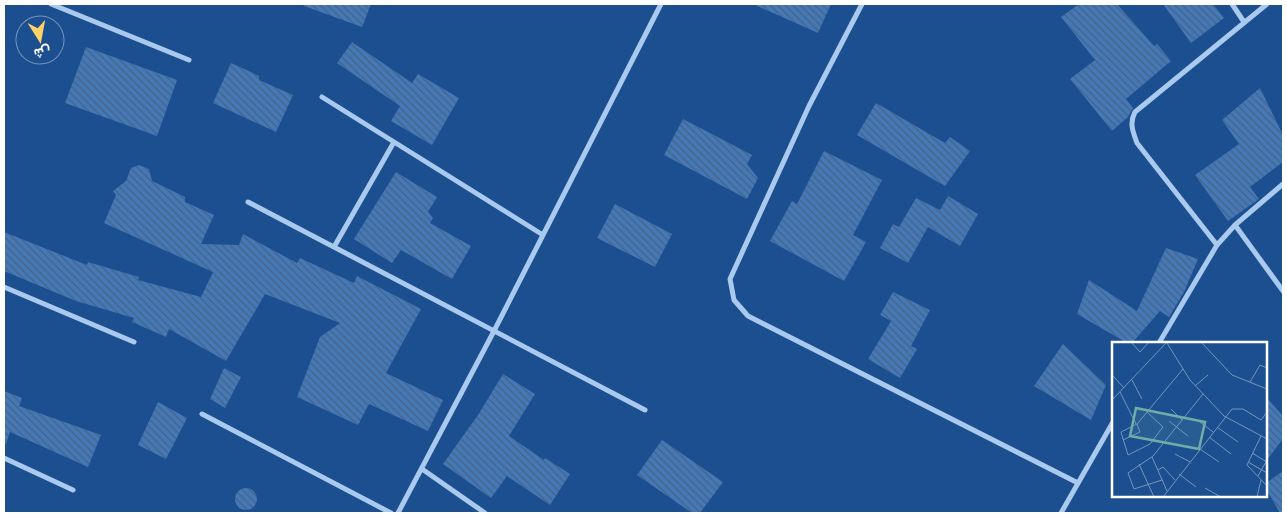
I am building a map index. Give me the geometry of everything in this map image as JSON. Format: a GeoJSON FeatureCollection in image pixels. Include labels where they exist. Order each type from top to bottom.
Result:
{"type":"FeatureCollection","features":[{"type":"Feature","properties":{"kind":"street"},"geometry":{"type":"LineString","coordinates":[[51,4],[189,60]]}},
{"type":"Feature","properties":{"kind":"street"},"geometry":{"type":"LineString","coordinates":[[398,513],[544,235],[661,4]]}},
{"type":"Feature","properties":{"kind":"street"},"geometry":{"type":"LineString","coordinates":[[862,4],[809,106],[730,279],[734,300],[748,316],[1078,483]]}},
{"type":"Feature","properties":{"kind":"street"},"geometry":{"type":"LineString","coordinates":[[1232,4],[1244,22]]}},
{"type":"Feature","properties":{"kind":"street"},"geometry":{"type":"LineString","coordinates":[[1217,245],[1137,143],[1132,127],[1132,117],[1135,112],[1267,4]]}},
{"type":"Feature","properties":{"kind":"street"},"geometry":{"type":"LineString","coordinates":[[322,97],[544,235]]}},
{"type":"Feature","properties":{"kind":"street"},"geometry":{"type":"LineString","coordinates":[[334,247],[394,142]]}},
{"type":"Feature","properties":{"kind":"street"},"geometry":{"type":"LineString","coordinates":[[1160,342],[1217,245],[1235,225],[1283,184]]}},
{"type":"Feature","properties":{"kind":"street"},"geometry":{"type":"LineString","coordinates":[[248,202],[644,410]]}},
{"type":"Feature","properties":{"kind":"street"},"geometry":{"type":"LineString","coordinates":[[1235,225],[1283,291]]}},
{"type":"Feature","properties":{"kind":"street"},"geometry":{"type":"LineString","coordinates":[[4,287],[134,342]]}},
{"type":"Feature","properties":{"kind":"street"},"geometry":{"type":"LineString","coordinates":[[202,414],[391,513]]}},
{"type":"Feature","properties":{"kind":"street"},"geometry":{"type":"LineString","coordinates":[[1061,513],[1112,424]]}},
{"type":"Feature","properties":{"kind":"street"},"geometry":{"type":"LineString","coordinates":[[4,458],[73,490]]}},
{"type":"Feature","properties":{"kind":"street"},"geometry":{"type":"LineString","coordinates":[[422,469],[486,513]]}},
{"type":"Feature","properties":{"kind":"building"},"geometry":{"type":"Polygon","coordinates":[[[304,4],[371,4],[362,27],[304,6],[304,4]]]}},
{"type":"Feature","properties":{"kind":"building"},"geometry":{"type":"Polygon","coordinates":[[[753,4],[831,4],[818,33],[753,4]]]}},
{"type":"Feature","properties":{"kind":"building"},"geometry":{"type":"Polygon","coordinates":[[[1079,4],[1117,4],[1154,46],[1157,44],[1171,61],[1126,99],[1133,108],[1128,117],[1112,131],[1070,79],[1095,60],[1061,17],[1079,4]]]}},
{"type":"Feature","properties":{"kind":"building"},"geometry":{"type":"Polygon","coordinates":[[[1163,4],[1213,4],[1224,18],[1191,43],[1163,4]]]}},
{"type":"Feature","properties":{"kind":"building"},"geometry":{"type":"Polygon","coordinates":[[[352,42],[412,83],[418,74],[459,98],[432,145],[391,121],[400,106],[337,63],[352,42]]]}},
{"type":"Feature","properties":{"kind":"building"},"geometry":{"type":"Polygon","coordinates":[[[86,47],[177,80],[157,136],[65,103],[86,47]]]}},
{"type":"Feature","properties":{"kind":"building"},"geometry":{"type":"Polygon","coordinates":[[[231,63],[259,76],[259,80],[293,95],[276,132],[213,103],[231,63]]]}},
{"type":"Feature","properties":{"kind":"building"},"geometry":{"type":"Polygon","coordinates":[[[1260,88],[1283,135],[1283,162],[1250,187],[1259,199],[1228,221],[1195,175],[1239,144],[1222,120],[1260,88]]]}},
{"type":"Feature","properties":{"kind":"building"},"geometry":{"type":"Polygon","coordinates":[[[876,103],[945,143],[950,137],[970,151],[945,186],[857,135],[876,103]]]}},
{"type":"Feature","properties":{"kind":"building"},"geometry":{"type":"Polygon","coordinates":[[[683,119],[752,155],[747,164],[758,178],[747,199],[664,155],[683,119]]]}},
{"type":"Feature","properties":{"kind":"building"},"geometry":{"type":"Polygon","coordinates":[[[824,151],[882,180],[853,235],[866,242],[844,281],[770,241],[792,201],[797,204],[824,151]]]}},
{"type":"Feature","properties":{"kind":"building"},"geometry":{"type":"Polygon","coordinates":[[[139,165],[149,169],[152,181],[185,197],[185,202],[214,215],[201,244],[239,245],[243,234],[297,263],[300,258],[354,283],[357,276],[421,309],[386,373],[443,400],[428,431],[369,404],[358,425],[297,397],[320,337],[340,323],[265,294],[226,361],[169,329],[166,337],[132,322],[134,318],[76,301],[4,271],[4,232],[87,265],[88,262],[139,277],[138,280],[201,297],[213,272],[104,223],[116,195],[113,191],[126,181],[131,168],[139,165]]]}},
{"type":"Feature","properties":{"kind":"building"},"geometry":{"type":"Polygon","coordinates":[[[396,172],[437,197],[428,212],[433,218],[430,223],[471,246],[452,279],[401,250],[392,263],[354,239],[396,172]]]}},
{"type":"Feature","properties":{"kind":"building"},"geometry":{"type":"Polygon","coordinates":[[[948,196],[978,214],[960,246],[928,227],[908,263],[880,248],[893,224],[899,227],[916,198],[940,210],[948,196]]]}},
{"type":"Feature","properties":{"kind":"building"},"geometry":{"type":"Polygon","coordinates":[[[615,204],[672,234],[655,267],[597,238],[615,204]]]}},
{"type":"Feature","properties":{"kind":"building"},"geometry":{"type":"Polygon","coordinates":[[[1166,248],[1198,259],[1184,292],[1169,317],[1160,311],[1133,342],[1125,342],[1077,314],[1089,280],[1137,311],[1166,248]]]}},
{"type":"Feature","properties":{"kind":"building"},"geometry":{"type":"Polygon","coordinates":[[[893,292],[930,310],[911,346],[917,349],[900,378],[868,359],[891,321],[880,315],[893,292]]]}},
{"type":"Feature","properties":{"kind":"building"},"geometry":{"type":"Polygon","coordinates":[[[1063,344],[1106,385],[1091,420],[1034,386],[1063,344]]]}},
{"type":"Feature","properties":{"kind":"building"},"geometry":{"type":"Polygon","coordinates":[[[224,368],[241,377],[225,408],[210,399],[224,368]]]}},
{"type":"Feature","properties":{"kind":"building"},"geometry":{"type":"Polygon","coordinates":[[[503,374],[535,394],[509,436],[544,460],[545,458],[570,474],[550,505],[507,476],[491,498],[443,464],[478,415],[503,374]]]}},
{"type":"Feature","properties":{"kind":"building"},"geometry":{"type":"Polygon","coordinates":[[[4,391],[22,398],[19,406],[101,435],[88,467],[10,432],[6,444],[4,443],[4,391]]]}},
{"type":"Feature","properties":{"kind":"building"},"geometry":{"type":"Polygon","coordinates":[[[1267,398],[1283,416],[1283,439],[1267,460],[1267,398]]]}},
{"type":"Feature","properties":{"kind":"building"},"geometry":{"type":"Polygon","coordinates":[[[158,402],[187,418],[166,459],[138,445],[158,402]]]}},
{"type":"Feature","properties":{"kind":"building"},"geometry":{"type":"Polygon","coordinates":[[[662,440],[723,482],[700,513],[692,513],[637,475],[662,440]]]}},
{"type":"Feature","properties":{"kind":"building"},"geometry":{"type":"Polygon","coordinates":[[[1283,471],[1283,513],[1280,513],[1267,491],[1267,482],[1283,471]]]}},
{"type":"Feature","properties":{"kind":"building"},"geometry":{"type":"Polygon","coordinates":[[[242,488],[250,488],[257,495],[257,503],[250,510],[242,510],[235,503],[235,495],[242,488]]]}}]}
